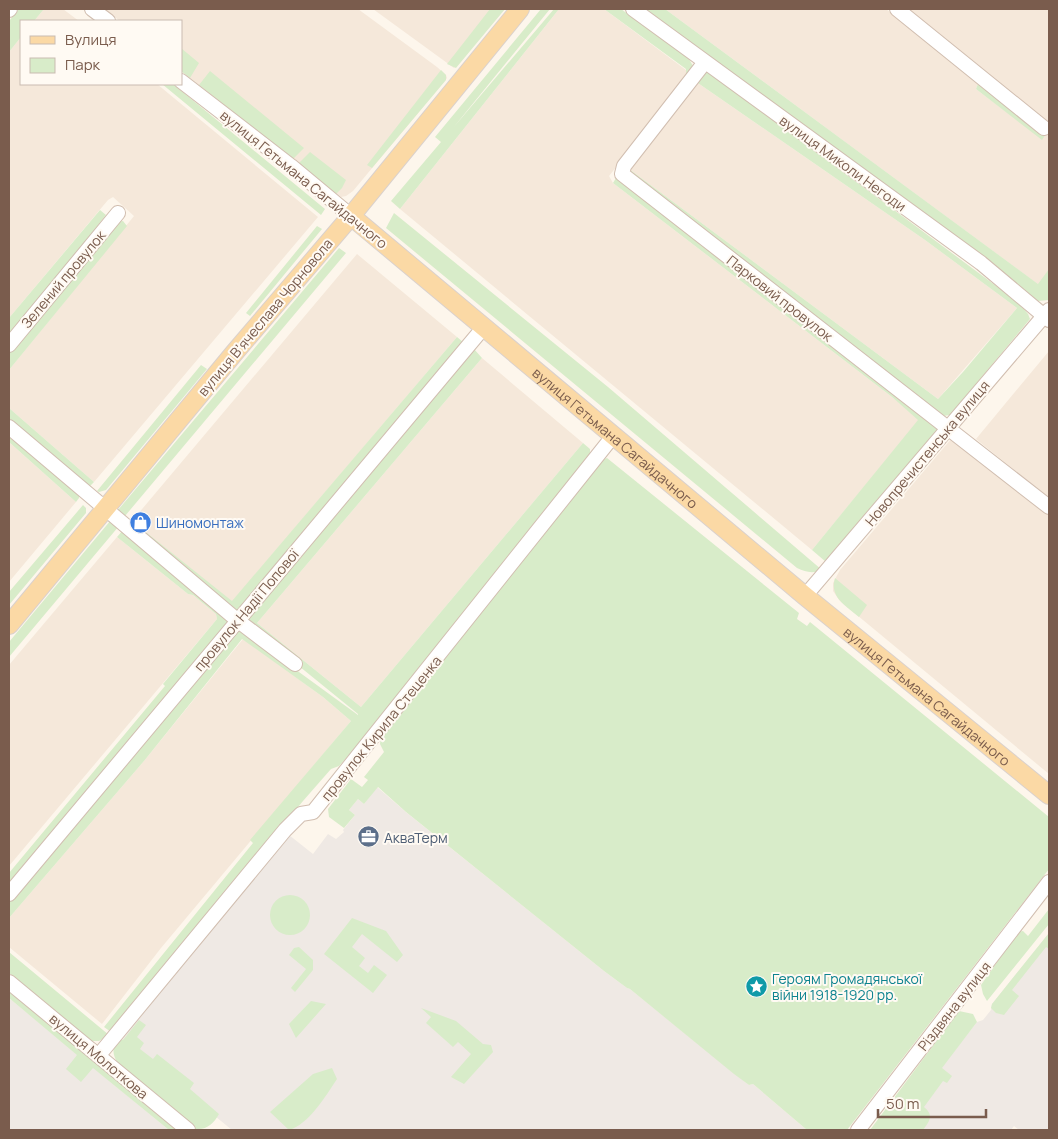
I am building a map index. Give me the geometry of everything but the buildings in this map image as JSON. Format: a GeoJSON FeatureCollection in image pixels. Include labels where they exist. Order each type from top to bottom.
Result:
{"type":"FeatureCollection","features":[{"type":"Feature","properties":{"kind":"main road","name":"вулиця Вʼячеслава Чорновола"},"geometry":{"type":"LineString","coordinates":[[9,625],[235,352],[351,216],[520,9]]}},
{"type":"Feature","properties":{"kind":"main road","name":"вулиця Гетьмана Сагайдачного"},"geometry":{"type":"LineString","coordinates":[[351,216],[805,596],[1049,794]]}},
{"type":"Feature","properties":{"kind":"street"},"geometry":{"type":"LineString","coordinates":[[92,9],[107,20]]}},
{"type":"Feature","properties":{"kind":"street","name":"вулиця Миколи Негоди"},"geometry":{"type":"LineString","coordinates":[[633,9],[981,263],[1047,315]]}},
{"type":"Feature","properties":{"kind":"street"},"geometry":{"type":"LineString","coordinates":[[897,9],[1044,128]]}},
{"type":"Feature","properties":{"kind":"street","name":"Парковий провулок"},"geometry":{"type":"LineString","coordinates":[[705,62],[624,166],[622,174],[1049,507]]}},
{"type":"Feature","properties":{"kind":"street","name":"вулиця Гетьмана Сагайдачного"},"geometry":{"type":"LineString","coordinates":[[182,82],[291,166],[351,216]]}},
{"type":"Feature","properties":{"kind":"street","name":"Зелений провулок"},"geometry":{"type":"LineString","coordinates":[[9,345],[118,213]]}},
{"type":"Feature","properties":{"kind":"street","name":"Новопречистенська вулиця"},"geometry":{"type":"LineString","coordinates":[[805,596],[1047,315]]}},
{"type":"Feature","properties":{"kind":"street","name":"провулок Надії Попової"},"geometry":{"type":"LineString","coordinates":[[9,894],[484,327]]}},
{"type":"Feature","properties":{"kind":"street"},"geometry":{"type":"LineString","coordinates":[[9,427],[237,620],[295,664]]}},
{"type":"Feature","properties":{"kind":"street","name":"провулок Кирила Стеценка"},"geometry":{"type":"LineString","coordinates":[[99,1055],[285,830],[300,814],[313,812],[614,435]]}},
{"type":"Feature","properties":{"kind":"street","name":"Різдвяна вулиця"},"geometry":{"type":"LineString","coordinates":[[858,1130],[1049,882]]}},
{"type":"Feature","properties":{"kind":"street","name":"вулиця Молоткова"},"geometry":{"type":"LineString","coordinates":[[9,982],[188,1130]]}},
{"type":"Feature","properties":{"kind":"shaded area"},"geometry":{"type":"Polygon","coordinates":[[[44,9],[63,9],[78,20],[35,20],[44,9]]]}},
{"type":"Feature","properties":{"kind":"shaded area"},"geometry":{"type":"Polygon","coordinates":[[[104,9],[358,9],[437,67],[447,78],[353,191],[341,197],[182,72],[182,20],[119,20],[104,9]]]}},
{"type":"Feature","properties":{"kind":"shaded area"},"geometry":{"type":"Polygon","coordinates":[[[373,9],[505,9],[454,68],[373,9]]]}},
{"type":"Feature","properties":{"kind":"shaded area"},"geometry":{"type":"Polygon","coordinates":[[[559,9],[604,9],[686,70],[686,80],[609,176],[613,183],[892,397],[919,420],[812,550],[400,209],[559,9]]]}},
{"type":"Feature","properties":{"kind":"shaded area"},"geometry":{"type":"Polygon","coordinates":[[[665,9],[886,9],[979,81],[976,89],[1042,139],[1049,130],[1049,269],[1039,285],[665,9]]]}},
{"type":"Feature","properties":{"kind":"shaded area"},"geometry":{"type":"Polygon","coordinates":[[[907,9],[1049,9],[1049,125],[907,9]]]}},
{"type":"Feature","properties":{"kind":"shaded area"},"geometry":{"type":"Polygon","coordinates":[[[20,38],[20,85],[158,85],[318,217],[94,482],[9,408],[9,370],[134,216],[113,197],[108,200],[9,318],[9,52],[20,38]]]}},
{"type":"Feature","properties":{"kind":"shaded area"},"geometry":{"type":"Polygon","coordinates":[[[695,81],[925,240],[1017,308],[938,399],[629,169],[695,81]]]}},
{"type":"Feature","properties":{"kind":"shaded area"},"geometry":{"type":"Polygon","coordinates":[[[357,254],[457,337],[232,602],[132,521],[357,254]]]}},
{"type":"Feature","properties":{"kind":"shaded area"},"geometry":{"type":"Polygon","coordinates":[[[1049,351],[1049,498],[976,439],[1049,351]]]}},
{"type":"Feature","properties":{"kind":"shaded area"},"geometry":{"type":"Polygon","coordinates":[[[482,358],[583,443],[361,707],[257,623],[482,358]]]}},
{"type":"Feature","properties":{"kind":"shaded area"},"geometry":{"type":"Polygon","coordinates":[[[952,438],[1049,514],[1049,774],[840,601],[833,591],[833,583],[840,570],[952,438]]]}},
{"type":"Feature","properties":{"kind":"shaded area"},"geometry":{"type":"Polygon","coordinates":[[[9,442],[76,502],[9,582],[9,442]]]}},
{"type":"Feature","properties":{"kind":"shaded area"},"geometry":{"type":"Polygon","coordinates":[[[117,537],[188,594],[193,595],[216,614],[217,619],[9,866],[9,665],[117,537]]]}},
{"type":"Feature","properties":{"kind":"shaded area"},"geometry":{"type":"Polygon","coordinates":[[[243,639],[323,697],[351,721],[161,948],[102,1024],[9,947],[9,918],[144,761],[243,639]]]}},
{"type":"Feature","properties":{"kind":"shaded area"},"geometry":{"type":"Polygon","coordinates":[[[377,787],[604,971],[630,989],[749,1085],[753,1084],[807,1130],[232,1130],[122,1040],[289,835],[313,854],[328,834],[336,839],[344,832],[343,830],[355,815],[349,810],[358,799],[364,804],[377,787]]]}},
{"type":"Feature","properties":{"kind":"shaded area"},"geometry":{"type":"Polygon","coordinates":[[[1049,933],[1049,1130],[1019,1130],[1014,1126],[1011,1130],[892,1130],[977,1022],[983,1020],[991,1010],[992,1004],[1049,933]]]}},
{"type":"Feature","properties":{"kind":"shaded area"},"geometry":{"type":"Polygon","coordinates":[[[9,998],[78,1055],[169,1130],[9,1130],[9,998]]]}},
{"type":"Feature","properties":{"kind":"green space"},"geometry":{"type":"Polygon","coordinates":[[[19,9],[44,9],[35,20],[20,20],[20,38],[9,52],[9,21],[19,9]]]}},
{"type":"Feature","properties":{"kind":"green space"},"geometry":{"type":"Polygon","coordinates":[[[490,9],[505,9],[456,68],[447,64],[490,9]]]}},
{"type":"Feature","properties":{"kind":"green space"},"geometry":{"type":"Polygon","coordinates":[[[541,9],[550,9],[453,128],[554,9],[559,9],[400,209],[391,201],[441,142],[435,137],[541,9]]]}},
{"type":"Feature","properties":{"kind":"green space"},"geometry":{"type":"Polygon","coordinates":[[[604,9],[621,9],[689,59],[693,66],[686,80],[686,69],[604,9]]]}},
{"type":"Feature","properties":{"kind":"green space"},"geometry":{"type":"Polygon","coordinates":[[[642,9],[665,9],[1038,284],[1049,269],[1049,300],[1038,301],[1031,296],[642,9]]]}},
{"type":"Feature","properties":{"kind":"green space"},"geometry":{"type":"Polygon","coordinates":[[[182,49],[199,63],[190,78],[182,72],[182,49]]]}},
{"type":"Feature","properties":{"kind":"green space"},"geometry":{"type":"Polygon","coordinates":[[[441,70],[446,75],[446,80],[372,168],[367,165],[441,70]]]}},
{"type":"Feature","properties":{"kind":"green space"},"geometry":{"type":"Polygon","coordinates":[[[706,70],[1019,303],[1028,314],[1030,319],[950,415],[943,416],[627,173],[629,169],[938,399],[1017,308],[925,240],[695,81],[706,70]]]}},
{"type":"Feature","properties":{"kind":"green space"},"geometry":{"type":"Polygon","coordinates":[[[210,71],[304,148],[293,159],[199,85],[210,71]]]}},
{"type":"Feature","properties":{"kind":"green space"},"geometry":{"type":"Polygon","coordinates":[[[979,81],[1046,134],[1042,140],[976,89],[979,81]]]}},
{"type":"Feature","properties":{"kind":"green space"},"geometry":{"type":"Polygon","coordinates":[[[163,85],[174,85],[325,209],[321,215],[163,85]]]}},
{"type":"Feature","properties":{"kind":"green space"},"geometry":{"type":"Polygon","coordinates":[[[310,152],[346,180],[336,194],[298,164],[310,152]]]}},
{"type":"Feature","properties":{"kind":"green space"},"geometry":{"type":"Polygon","coordinates":[[[616,178],[924,414],[938,429],[826,562],[812,550],[918,420],[892,397],[613,183],[616,178]]]}},
{"type":"Feature","properties":{"kind":"green space"},"geometry":{"type":"Polygon","coordinates":[[[100,210],[106,215],[98,225],[96,234],[9,338],[9,318],[100,210]]]}},
{"type":"Feature","properties":{"kind":"green space"},"geometry":{"type":"Polygon","coordinates":[[[394,213],[608,387],[822,570],[809,572],[797,568],[386,228],[394,213]]]}},
{"type":"Feature","properties":{"kind":"green space"},"geometry":{"type":"Polygon","coordinates":[[[123,221],[127,226],[9,370],[9,353],[116,222],[123,221]]]}},
{"type":"Feature","properties":{"kind":"green space"},"geometry":{"type":"Polygon","coordinates":[[[317,226],[322,229],[250,316],[246,313],[317,226]]]}},
{"type":"Feature","properties":{"kind":"green space"},"geometry":{"type":"Polygon","coordinates":[[[339,248],[346,253],[125,516],[118,510],[339,248]]]}},
{"type":"Feature","properties":{"kind":"green space"},"geometry":{"type":"Polygon","coordinates":[[[457,337],[463,342],[241,610],[236,610],[130,523],[132,521],[232,601],[457,337]]]}},
{"type":"Feature","properties":{"kind":"green space"},"geometry":{"type":"Polygon","coordinates":[[[474,349],[482,358],[257,623],[361,707],[583,443],[590,449],[590,455],[352,754],[339,766],[331,769],[303,801],[111,1032],[104,1027],[253,843],[250,840],[351,721],[323,697],[242,639],[144,761],[9,918],[9,901],[235,633],[239,631],[244,632],[358,715],[252,628],[247,620],[474,349]]]}},
{"type":"Feature","properties":{"kind":"green space"},"geometry":{"type":"Polygon","coordinates":[[[201,365],[207,369],[106,490],[97,491],[201,365]]]}},
{"type":"Feature","properties":{"kind":"green space"},"geometry":{"type":"Polygon","coordinates":[[[9,408],[94,482],[88,488],[9,419],[9,408]]]}},
{"type":"Feature","properties":{"kind":"green space"},"geometry":{"type":"Polygon","coordinates":[[[9,432],[79,493],[79,498],[76,502],[9,442],[9,432]]]}},
{"type":"Feature","properties":{"kind":"green space"},"geometry":{"type":"Polygon","coordinates":[[[607,458],[799,613],[797,619],[807,626],[810,622],[1049,817],[1049,869],[847,1130],[807,1130],[753,1084],[749,1085],[734,1074],[630,989],[604,971],[406,812],[378,787],[364,804],[358,799],[349,810],[355,815],[344,828],[329,817],[328,809],[351,779],[362,787],[368,780],[364,777],[384,752],[380,744],[381,736],[600,461],[607,458]]]}},
{"type":"Feature","properties":{"kind":"green space"},"geometry":{"type":"Polygon","coordinates":[[[83,505],[86,508],[86,513],[9,605],[9,592],[83,505]]]}},
{"type":"Feature","properties":{"kind":"green space"},"geometry":{"type":"Polygon","coordinates":[[[111,520],[119,526],[9,657],[9,642],[111,520]]]}},
{"type":"Feature","properties":{"kind":"green space"},"geometry":{"type":"Polygon","coordinates":[[[124,529],[228,621],[228,625],[9,887],[9,873],[165,686],[163,684],[217,619],[216,614],[193,595],[188,594],[117,537],[124,529]]]}},
{"type":"Feature","properties":{"kind":"green space"},"geometry":{"type":"Polygon","coordinates":[[[835,578],[867,605],[859,617],[844,605],[837,596],[834,591],[835,578]]]}},
{"type":"Feature","properties":{"kind":"green space"},"geometry":{"type":"Polygon","coordinates":[[[294,895],[301,898],[307,904],[310,915],[309,923],[301,932],[294,935],[286,935],[279,932],[271,923],[270,911],[273,904],[282,896],[294,895]]]}},
{"type":"Feature","properties":{"kind":"green space"},"geometry":{"type":"Polygon","coordinates":[[[1049,909],[1049,924],[987,1001],[981,985],[1018,932],[1023,931],[1028,936],[1049,909]]]}},
{"type":"Feature","properties":{"kind":"green space"},"geometry":{"type":"Polygon","coordinates":[[[352,918],[386,931],[403,955],[397,962],[362,934],[352,947],[365,958],[359,966],[368,973],[374,965],[387,975],[373,993],[324,954],[352,918]]]}},
{"type":"Feature","properties":{"kind":"green space"},"geometry":{"type":"Polygon","coordinates":[[[1049,933],[1049,949],[1046,947],[1012,990],[1019,996],[1004,1015],[996,1013],[991,1008],[992,1004],[1049,933]]]}},
{"type":"Feature","properties":{"kind":"green space"},"geometry":{"type":"Polygon","coordinates":[[[299,947],[313,960],[313,970],[295,992],[291,988],[306,969],[289,955],[294,948],[299,947]]]}},
{"type":"Feature","properties":{"kind":"green space"},"geometry":{"type":"Polygon","coordinates":[[[9,952],[109,1035],[99,1041],[92,1041],[9,973],[9,952]]]}},
{"type":"Feature","properties":{"kind":"green space"},"geometry":{"type":"Polygon","coordinates":[[[9,990],[173,1125],[176,1130],[169,1130],[93,1068],[81,1082],[66,1069],[77,1055],[9,998],[9,990]]]}},
{"type":"Feature","properties":{"kind":"green space"},"geometry":{"type":"Polygon","coordinates":[[[311,1001],[326,1004],[296,1038],[289,1024],[311,1001]]]}},
{"type":"Feature","properties":{"kind":"green space"},"geometry":{"type":"Polygon","coordinates":[[[421,1008],[456,1021],[483,1044],[491,1045],[493,1052],[464,1084],[451,1077],[471,1054],[458,1042],[453,1047],[426,1023],[431,1017],[421,1008]]]}},
{"type":"Feature","properties":{"kind":"green space"},"geometry":{"type":"Polygon","coordinates":[[[959,1011],[973,1014],[977,1022],[942,1068],[952,1076],[947,1083],[943,1081],[924,1107],[929,1113],[930,1118],[923,1130],[870,1130],[959,1011]]]}},
{"type":"Feature","properties":{"kind":"green space"},"geometry":{"type":"Polygon","coordinates":[[[139,1020],[146,1025],[137,1037],[144,1043],[140,1049],[153,1059],[157,1054],[194,1083],[190,1089],[219,1114],[210,1125],[196,1129],[117,1062],[114,1056],[115,1044],[119,1039],[123,1040],[139,1020]]]}},
{"type":"Feature","properties":{"kind":"green space"},"geometry":{"type":"Polygon","coordinates":[[[332,1068],[337,1079],[316,1109],[296,1127],[289,1130],[270,1112],[313,1074],[332,1068]]]}},
{"type":"Feature","properties":{"kind":"place","name":"Шиномонтаж"},"geometry":{"type":"Point","coordinates":[140,522]}},
{"type":"Feature","properties":{"kind":"place","name":"АкваТерм"},"geometry":{"type":"Point","coordinates":[368,837]}},
{"type":"Feature","properties":{"kind":"place","name":"Героям Громадянської війни 1918-1920 рр."},"geometry":{"type":"Point","coordinates":[756,986]}}]}
